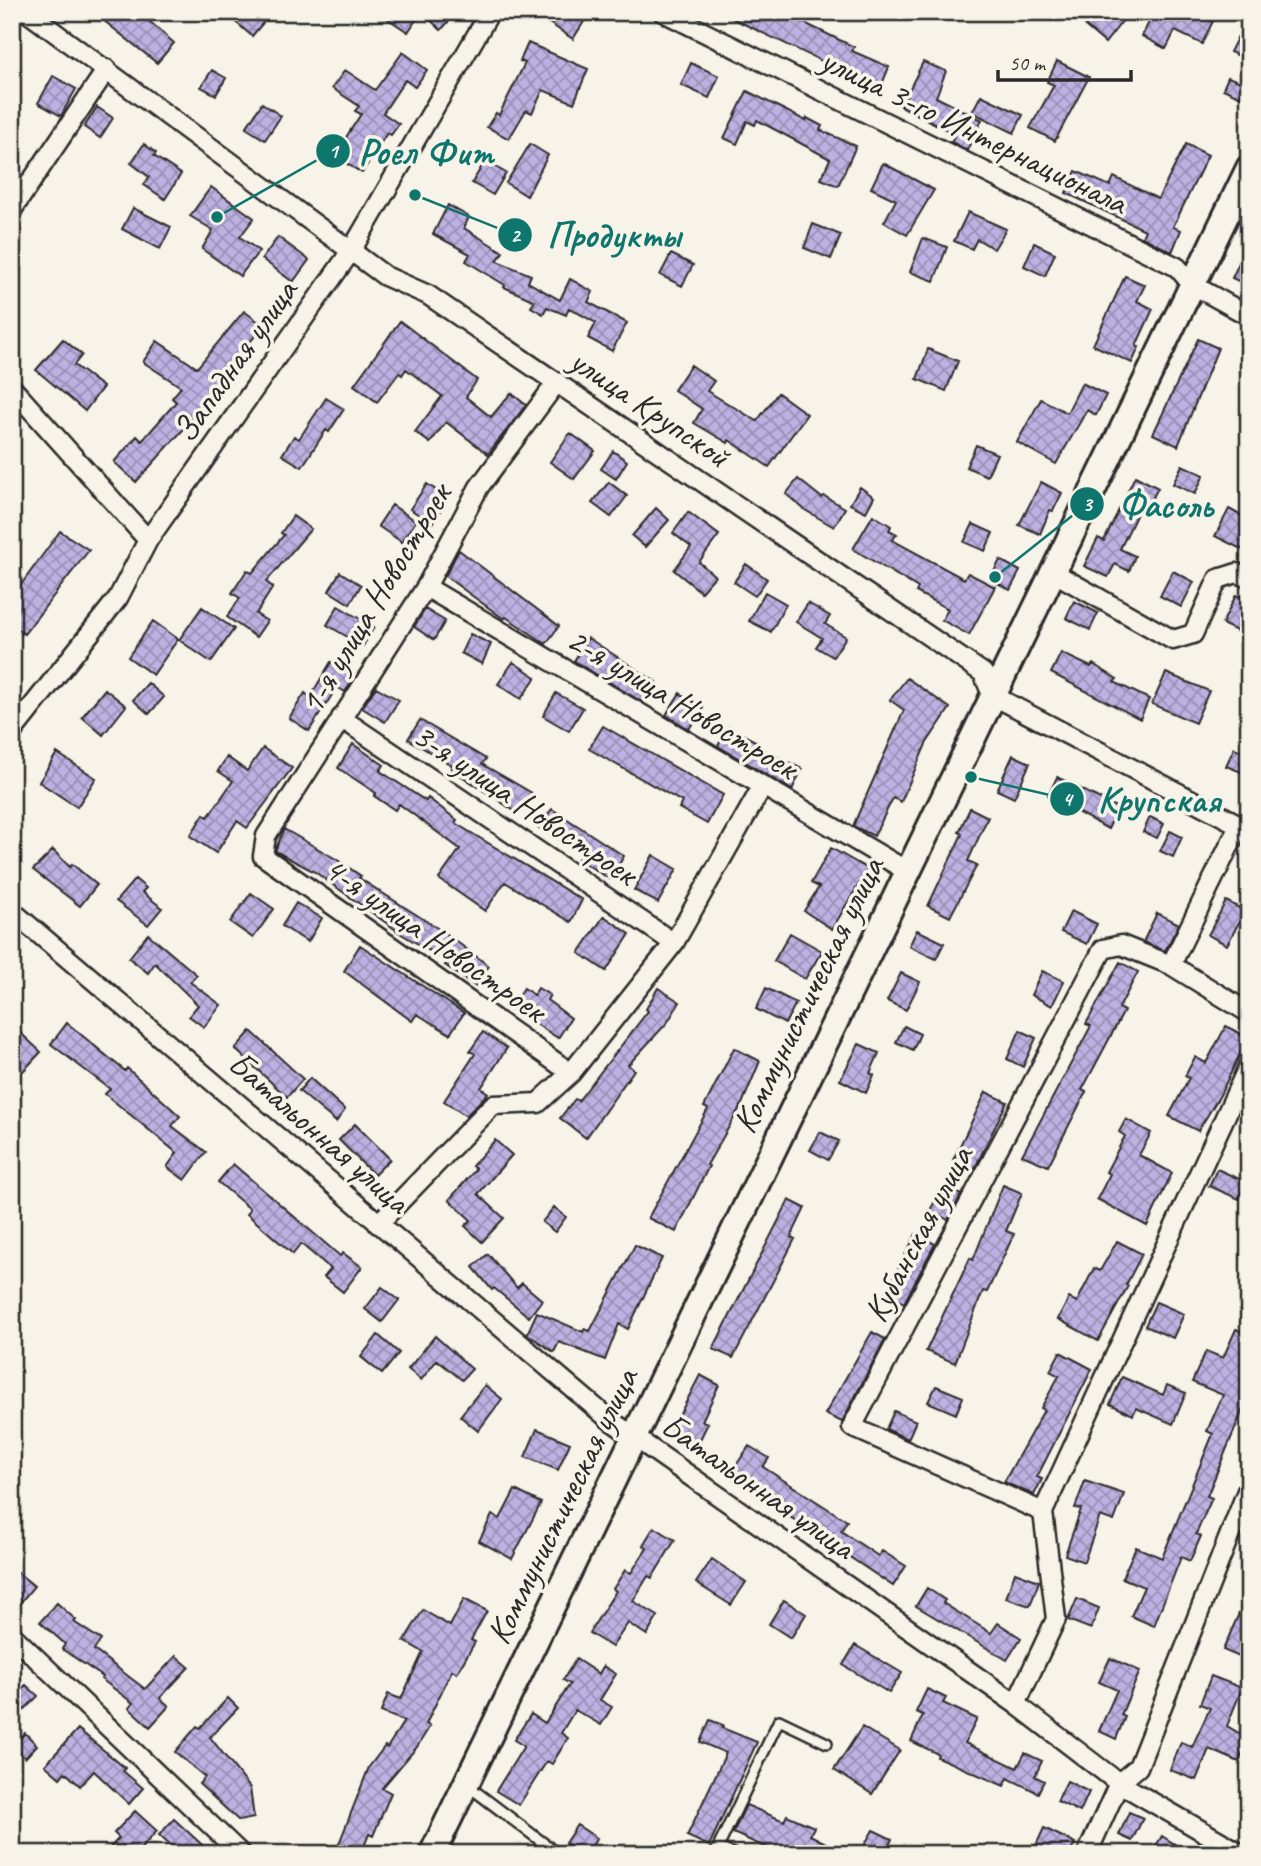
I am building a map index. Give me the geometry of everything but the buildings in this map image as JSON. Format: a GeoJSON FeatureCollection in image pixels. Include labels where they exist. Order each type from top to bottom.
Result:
{"type":"FeatureCollection","features":[{"type":"Feature","properties":{"kind":"main road","name":"Коммунистическая улица"},"geometry":{"type":"LineString","coordinates":[[432,1854],[1051,571],[1249,168]]}},
{"type":"Feature","properties":{"kind":"street","name":"улица Крупской"},"geometry":{"type":"LineString","coordinates":[[27,12],[384,276],[428,295],[983,673],[992,695],[1244,828]]}},
{"type":"Feature","properties":{"kind":"street","name":"Западная улица"},"geometry":{"type":"LineString","coordinates":[[12,732],[118,598],[148,540],[351,251],[490,12]]}},
{"type":"Feature","properties":{"kind":"street","name":"улица 3-го Интернационала"},"geometry":{"type":"LineString","coordinates":[[663,12],[1177,267],[1193,285],[1249,316]]}},
{"type":"Feature","properties":{"kind":"street"},"geometry":{"type":"LineString","coordinates":[[12,210],[107,69]]}},
{"type":"Feature","properties":{"kind":"street","name":"1-я улица Новостроек"},"geometry":{"type":"LineString","coordinates":[[263,856],[266,836],[426,587],[480,487],[556,382]]}},
{"type":"Feature","properties":{"kind":"street"},"geometry":{"type":"LineString","coordinates":[[12,388],[148,540]]}},
{"type":"Feature","properties":{"kind":"street"},"geometry":{"type":"LineString","coordinates":[[1051,571],[1173,640],[1193,634],[1218,579],[1237,573],[1249,578]]}},
{"type":"Feature","properties":{"kind":"street","name":"2-я улица Новостроек"},"geometry":{"type":"LineString","coordinates":[[426,587],[906,871]]}},
{"type":"Feature","properties":{"kind":"street","name":"3-я улица Новостроек"},"geometry":{"type":"LineString","coordinates":[[341,718],[674,943]]}},
{"type":"Feature","properties":{"kind":"street"},"geometry":{"type":"LineString","coordinates":[[378,1224],[493,1105],[538,1103],[571,1073],[674,943],[762,787]]}},
{"type":"Feature","properties":{"kind":"street"},"geometry":{"type":"LineString","coordinates":[[1171,965],[1244,828]]}},
{"type":"Feature","properties":{"kind":"street","name":"4-я улица Новостроек"},"geometry":{"type":"LineString","coordinates":[[263,856],[571,1073]]}},
{"type":"Feature","properties":{"kind":"street","name":"Батальонная улица"},"geometry":{"type":"LineString","coordinates":[[12,911],[378,1224],[634,1438],[1016,1704],[1119,1783],[1242,1854]]}},
{"type":"Feature","properties":{"kind":"street","name":"Кубанская улица"},"geometry":{"type":"LineString","coordinates":[[1043,1512],[852,1427],[1103,949],[1121,945],[1171,965],[1249,1013]]}},
{"type":"Feature","properties":{"kind":"street"},"geometry":{"type":"LineString","coordinates":[[1016,1704],[1056,1619],[1043,1512],[1249,1065]]}},
{"type":"Feature","properties":{"kind":"street"},"geometry":{"type":"LineString","coordinates":[[1087,1854],[1119,1783],[1138,1768],[1249,1486]]}},
{"type":"Feature","properties":{"kind":"street"},"geometry":{"type":"LineString","coordinates":[[12,1635],[241,1854]]}},
{"type":"Feature","properties":{"kind":"lane"},"geometry":{"type":"LineString","coordinates":[[733,1854],[716,1851],[779,1720],[827,1743]]}},
{"type":"Feature","properties":{"kind":"lane"},"geometry":{"type":"LineString","coordinates":[[465,1784],[558,1854]]}},
{"type":"Feature","properties":{"kind":"place","name":"Продукты"},"geometry":{"type":"Point","coordinates":[415,195]}},
{"type":"Feature","properties":{"kind":"place","name":"Роел Фит"},"geometry":{"type":"Point","coordinates":[217,217]}},
{"type":"Feature","properties":{"kind":"place","name":"Фасоль"},"geometry":{"type":"Point","coordinates":[995,577]}},
{"type":"Feature","properties":{"kind":"place","name":"Крупская"},"geometry":{"type":"Point","coordinates":[971,777]}}]}
